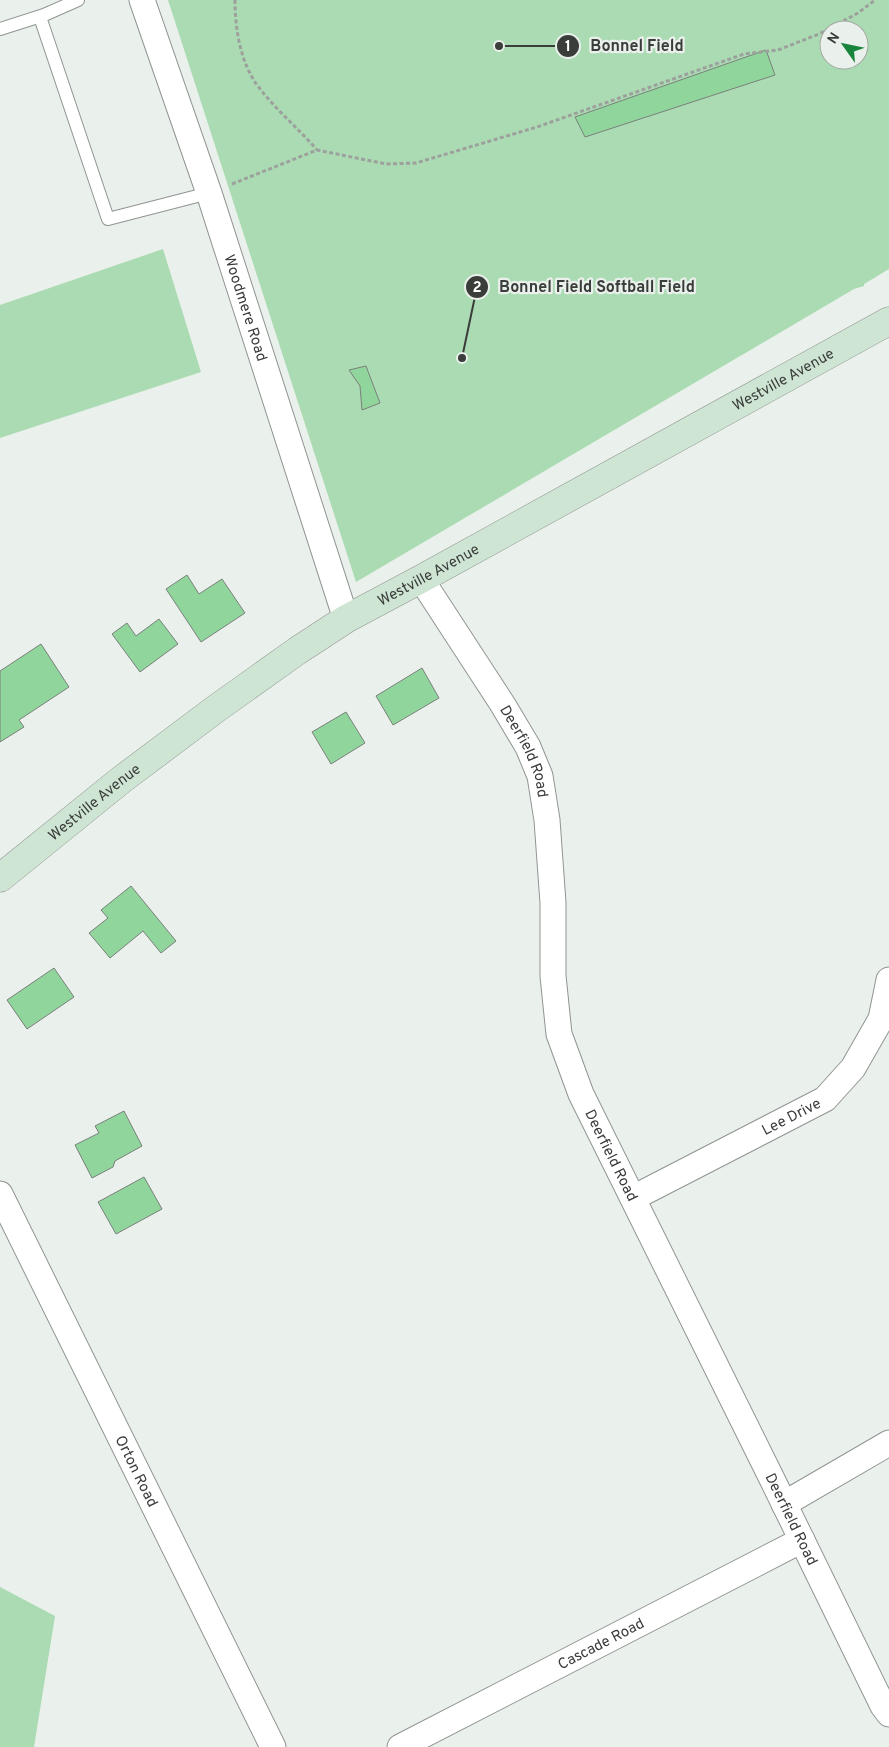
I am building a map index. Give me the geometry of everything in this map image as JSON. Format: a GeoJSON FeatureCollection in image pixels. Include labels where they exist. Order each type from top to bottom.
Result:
{"type":"FeatureCollection","features":[{"type":"Feature","properties":{"kind":"street","name":"Woodmere Road"},"geometry":{"type":"LineString","coordinates":[[142,0],[209,193],[346,618]]}},
{"type":"Feature","properties":{"kind":"street","name":"Westville Avenue"},"geometry":{"type":"LineString","coordinates":[[0,878],[121,780],[216,708],[346,618],[421,579],[889,321]]}},
{"type":"Feature","properties":{"kind":"street","name":"Deerfield Road"},"geometry":{"type":"LineString","coordinates":[[421,579],[503,705],[528,747],[540,776],[548,838],[553,903],[554,976],[559,1034],[581,1094],[883,1706],[889,1714]]}},
{"type":"Feature","properties":{"kind":"street","name":"Lee Drive"},"geometry":{"type":"LineString","coordinates":[[633,1198],[824,1099],[853,1068],[881,1019],[889,980]]}},
{"type":"Feature","properties":{"kind":"street","name":"Orton Road"},"geometry":{"type":"LineString","coordinates":[[0,1194],[273,1747]]}},
{"type":"Feature","properties":{"kind":"street"},"geometry":{"type":"LineString","coordinates":[[784,1504],[889,1443]]}},
{"type":"Feature","properties":{"kind":"street","name":"Cascade Road"},"geometry":{"type":"LineString","coordinates":[[400,1747],[802,1540]]}},
{"type":"Feature","properties":{"kind":"lane"},"geometry":{"type":"LineString","coordinates":[[0,30],[40,17],[78,0]]}},
{"type":"Feature","properties":{"kind":"lane"},"geometry":{"type":"LineString","coordinates":[[40,17],[108,219],[209,193]]}},
{"type":"Feature","properties":{"kind":"path"},"geometry":{"type":"LineString","coordinates":[[235,0],[235,24],[242,53],[256,83],[278,109],[318,150]]}},
{"type":"Feature","properties":{"kind":"path"},"geometry":{"type":"LineString","coordinates":[[209,193],[318,150],[386,164],[416,163],[431,159],[537,127],[744,54],[778,50],[819,34],[858,13],[875,0]]}},
{"type":"Feature","properties":{"kind":"green space"},"geometry":{"type":"Polygon","coordinates":[[[168,0],[889,0],[889,269],[864,284],[864,286],[854,289],[356,582],[168,0]]]}},
{"type":"Feature","properties":{"kind":"green space"},"geometry":{"type":"Polygon","coordinates":[[[163,249],[201,372],[0,438],[0,305],[163,249]]]}},
{"type":"Feature","properties":{"kind":"green space"},"geometry":{"type":"Polygon","coordinates":[[[0,1587],[55,1616],[34,1747],[0,1747],[0,1587]]]}},
{"type":"Feature","properties":{"kind":"building"},"geometry":{"type":"Polygon","coordinates":[[[766,50],[775,75],[585,137],[575,117],[766,50]]]}},
{"type":"Feature","properties":{"kind":"building"},"geometry":{"type":"Polygon","coordinates":[[[366,366],[380,403],[362,410],[360,386],[349,370],[366,366]]]}},
{"type":"Feature","properties":{"kind":"building"},"geometry":{"type":"Polygon","coordinates":[[[187,575],[199,594],[222,579],[245,613],[201,642],[166,589],[187,575]]]}},
{"type":"Feature","properties":{"kind":"building"},"geometry":{"type":"Polygon","coordinates":[[[159,619],[178,644],[140,672],[112,634],[127,623],[136,636],[159,619]]]}},
{"type":"Feature","properties":{"kind":"building"},"geometry":{"type":"Polygon","coordinates":[[[41,644],[69,687],[19,720],[24,727],[0,742],[0,671],[41,644]]]}},
{"type":"Feature","properties":{"kind":"building"},"geometry":{"type":"Polygon","coordinates":[[[422,668],[439,698],[393,725],[376,696],[422,668]]]}},
{"type":"Feature","properties":{"kind":"building"},"geometry":{"type":"Polygon","coordinates":[[[346,712],[365,743],[331,764],[312,732],[346,712]]]}},
{"type":"Feature","properties":{"kind":"building"},"geometry":{"type":"Polygon","coordinates":[[[131,886],[176,941],[161,953],[143,931],[110,958],[89,933],[108,918],[101,910],[131,886]]]}},
{"type":"Feature","properties":{"kind":"building"},"geometry":{"type":"Polygon","coordinates":[[[54,968],[74,997],[27,1029],[7,1000],[54,968]]]}},
{"type":"Feature","properties":{"kind":"building"},"geometry":{"type":"Polygon","coordinates":[[[124,1111],[142,1146],[115,1161],[113,1167],[92,1178],[75,1145],[99,1133],[95,1126],[124,1111]]]}},
{"type":"Feature","properties":{"kind":"building"},"geometry":{"type":"Polygon","coordinates":[[[144,1177],[162,1209],[116,1234],[98,1202],[144,1177]]]}},
{"type":"Feature","properties":{"kind":"place","name":"Bonnel Field"},"geometry":{"type":"Point","coordinates":[499,46]}},
{"type":"Feature","properties":{"kind":"place","name":"Bonnel Field Softball Field"},"geometry":{"type":"Point","coordinates":[462,358]}}]}
